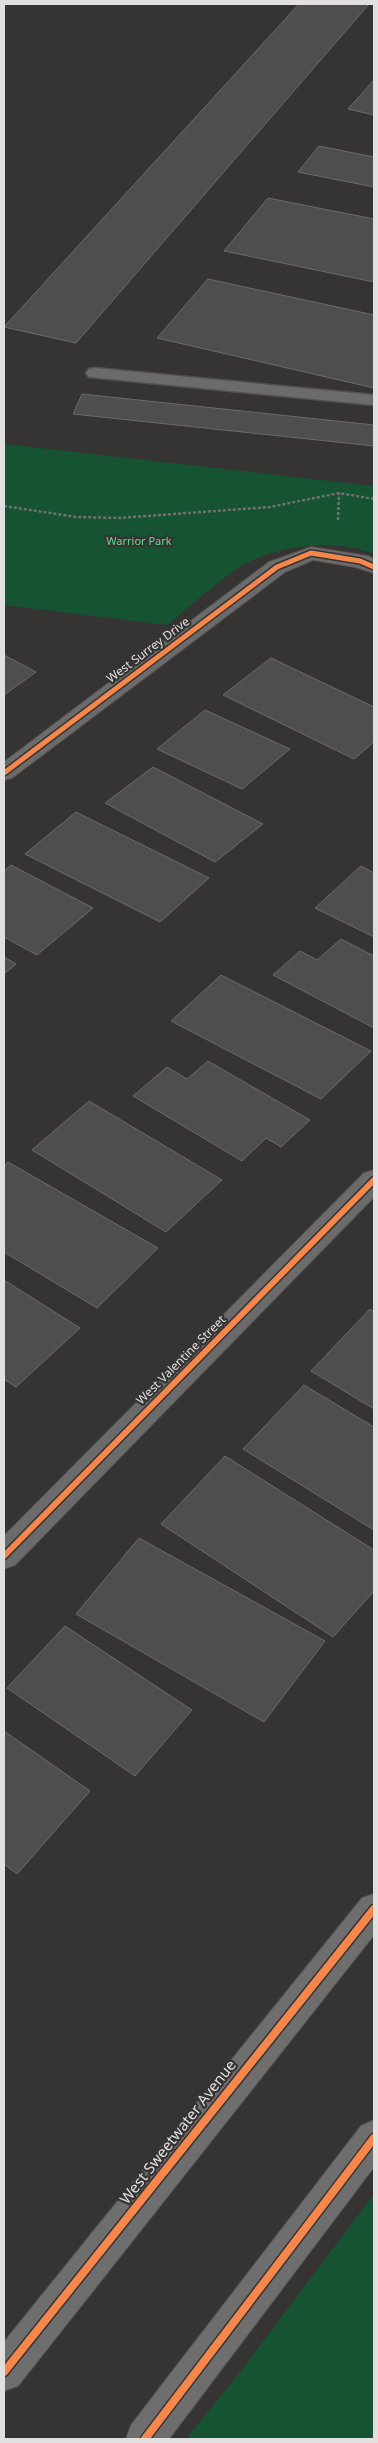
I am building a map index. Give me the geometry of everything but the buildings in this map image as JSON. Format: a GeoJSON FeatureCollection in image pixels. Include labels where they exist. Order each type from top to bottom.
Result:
{"type":"FeatureCollection","features":[{"type":"Feature","properties":{"kind":"street","name":"West Surrey Drive"},"geometry":{"type":"LineString","coordinates":[[4,773],[277,567],[311,553],[360,561],[374,567]]}},
{"type":"Feature","properties":{"kind":"street","name":"West Valentine Street"},"geometry":{"type":"LineString","coordinates":[[4,1556],[374,1180]]}},
{"type":"Feature","properties":{"kind":"street","name":"West Sweetwater Avenue"},"geometry":{"type":"LineString","coordinates":[[4,2372],[374,1909]]}},
{"type":"Feature","properties":{"kind":"street"},"geometry":{"type":"LineString","coordinates":[[145,2439],[374,2138]]}},
{"type":"Feature","properties":{"kind":"lane"},"geometry":{"type":"LineString","coordinates":[[94,373],[374,400]]}},
{"type":"Feature","properties":{"kind":"path"},"geometry":{"type":"LineString","coordinates":[[338,521],[339,493]]}},
{"type":"Feature","properties":{"kind":"path"},"geometry":{"type":"LineString","coordinates":[[4,506],[76,517],[119,518],[270,507],[339,493],[374,499]]}},
{"type":"Feature","properties":{"kind":"green space","name":"Warrior Park"},"geometry":{"type":"Polygon","coordinates":[[[4,444],[374,486],[374,554],[360,549],[326,545],[290,549],[257,558],[243,565],[214,586],[167,625],[4,605],[4,444]]]}},
{"type":"Feature","properties":{"kind":"green space"},"geometry":{"type":"Polygon","coordinates":[[[374,2194],[374,2439],[186,2439],[237,2376],[374,2194]]]}},
{"type":"Feature","properties":{"kind":"cycle path"},"geometry":{"type":"LineString","coordinates":[[4,773],[277,567],[311,553],[360,561],[374,567]]}},
{"type":"Feature","properties":{"kind":"cycle path"},"geometry":{"type":"LineString","coordinates":[[4,1556],[374,1180]]}},
{"type":"Feature","properties":{"kind":"cycle path"},"geometry":{"type":"LineString","coordinates":[[4,2372],[374,1909]]}},
{"type":"Feature","properties":{"kind":"cycle path"},"geometry":{"type":"LineString","coordinates":[[145,2439],[374,2138]]}}]}
